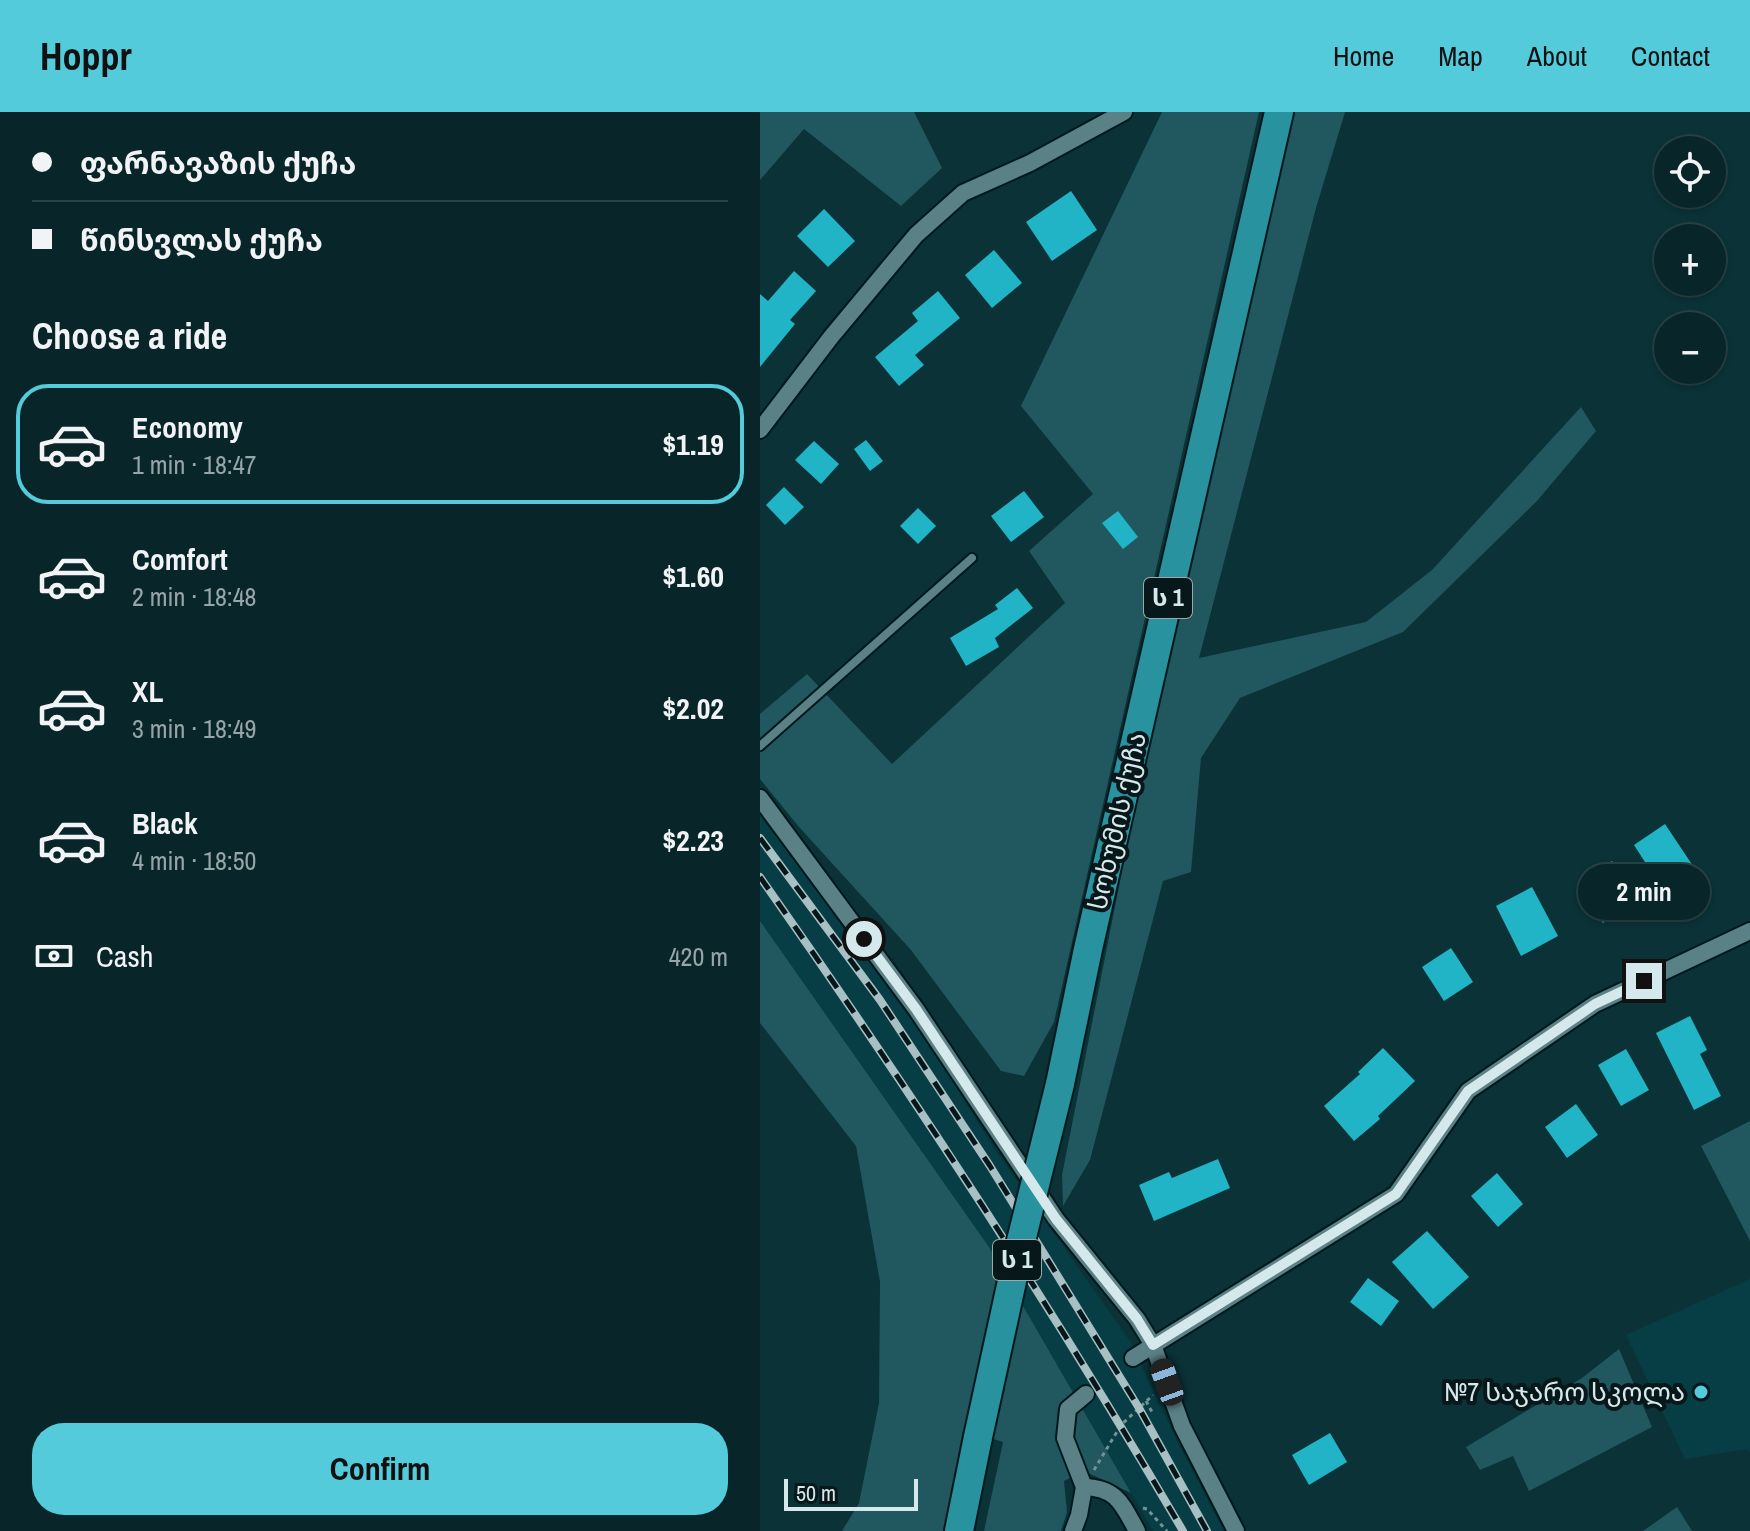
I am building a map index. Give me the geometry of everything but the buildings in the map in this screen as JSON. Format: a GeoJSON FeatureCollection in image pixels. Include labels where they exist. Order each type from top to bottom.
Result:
{"type":"FeatureCollection","features":[{"type":"Feature","properties":{"kind":"highway","name":"სოხუმის ქუჩა"},"geometry":{"type":"LineString","coordinates":[[959,1531],[1019,1249],[1060,1084],[1279,112]]}},
{"type":"Feature","properties":{"kind":"street"},"geometry":{"type":"LineString","coordinates":[[760,430],[831,337],[916,235],[963,193],[1030,163],[1124,112]]}},
{"type":"Feature","properties":{"kind":"street"},"geometry":{"type":"LineString","coordinates":[[760,798],[916,1009],[1056,1219],[1137,1319],[1153,1345],[1182,1426],[1236,1531]]}},
{"type":"Feature","properties":{"kind":"street"},"geometry":{"type":"LineString","coordinates":[[1133,1358],[1396,1194],[1468,1091],[1595,1004],[1750,931]]}},
{"type":"Feature","properties":{"kind":"street"},"geometry":{"type":"LineString","coordinates":[[1073,1531],[1084,1487],[1065,1438],[1068,1409],[1086,1394]]}},
{"type":"Feature","properties":{"kind":"street"},"geometry":{"type":"LineString","coordinates":[[1084,1487],[1103,1487],[1120,1501],[1137,1531]]}},
{"type":"Feature","properties":{"kind":"lane"},"geometry":{"type":"LineString","coordinates":[[760,746],[972,558]]}},
{"type":"Feature","properties":{"kind":"path"},"geometry":{"type":"LineString","coordinates":[[1084,1487],[1121,1425],[1167,1382]]}},
{"type":"Feature","properties":{"kind":"path"},"geometry":{"type":"LineString","coordinates":[[1146,1401],[1153,1414]]}},
{"type":"Feature","properties":{"kind":"shaded area"},"geometry":{"type":"Polygon","coordinates":[[[760,112],[914,112],[942,168],[901,206],[804,129],[760,180],[760,112]]]}},
{"type":"Feature","properties":{"kind":"shaded area"},"geometry":{"type":"Polygon","coordinates":[[[1162,112],[1259,112],[1054,1022],[1024,1076],[1001,1071],[911,950],[799,827],[760,779],[760,714],[807,674],[892,764],[1065,603],[1029,551],[1093,494],[1021,406],[1162,112]]]}},
{"type":"Feature","properties":{"kind":"shaded area"},"geometry":{"type":"Polygon","coordinates":[[[1292,112],[1345,112],[1316,208],[1199,658],[1366,622],[1432,570],[1581,407],[1596,431],[1537,501],[1403,632],[1240,698],[1201,758],[1191,872],[1163,881],[1090,1160],[1063,1206],[1062,1175],[1154,709],[1292,112]]]}},
{"type":"Feature","properties":{"kind":"shaded area"},"geometry":{"type":"Polygon","coordinates":[[[760,815],[914,1019],[994,1148],[1130,1341],[1224,1531],[1153,1531],[989,1247],[760,921],[760,815]]]}},
{"type":"Feature","properties":{"kind":"shaded area"},"geometry":{"type":"Polygon","coordinates":[[[760,921],[989,1247],[1131,1493],[1084,1471],[1064,1481],[1067,1512],[1061,1531],[984,1531],[1003,1442],[968,1431],[948,1531],[842,1531],[859,1503],[879,1403],[880,1282],[856,1146],[760,1023],[760,921]]]}},
{"type":"Feature","properties":{"kind":"shaded area"},"geometry":{"type":"Polygon","coordinates":[[[1750,1121],[1750,1241],[1701,1146],[1750,1121]]]}},
{"type":"Feature","properties":{"kind":"shaded area","name":"№7 საჯარო სკოლა"},"geometry":{"type":"Polygon","coordinates":[[[1750,1279],[1750,1453],[1747,1449],[1685,1459],[1626,1335],[1750,1279]]]}},
{"type":"Feature","properties":{"kind":"shaded area"},"geometry":{"type":"Polygon","coordinates":[[[1619,1349],[1652,1427],[1529,1491],[1513,1456],[1480,1470],[1466,1447],[1582,1378],[1619,1349]]]}},
{"type":"Feature","properties":{"kind":"shaded area"},"geometry":{"type":"Polygon","coordinates":[[[1677,1507],[1692,1531],[1643,1531],[1677,1507]]]}},
{"type":"Feature","properties":{"kind":"railway"},"geometry":{"type":"LineString","coordinates":[[760,838],[880,1000],[990,1166],[1139,1408],[1207,1531]]}},
{"type":"Feature","properties":{"kind":"railway"},"geometry":{"type":"LineString","coordinates":[[760,877],[979,1200],[1083,1364],[1183,1531]]}},
{"type":"Feature","properties":{"kind":"place","name":"№7 საჯარო სკოლა"},"geometry":{"type":"Point","coordinates":[1701,1392]}},
{"type":"Feature","properties":{"kind":"route"},"geometry":{"type":"LineString","coordinates":[[864,939],[916,1009],[1056,1219],[1137,1319],[1153,1345],[1396,1194],[1468,1091],[1595,1004],[1644,981]]}}]}
